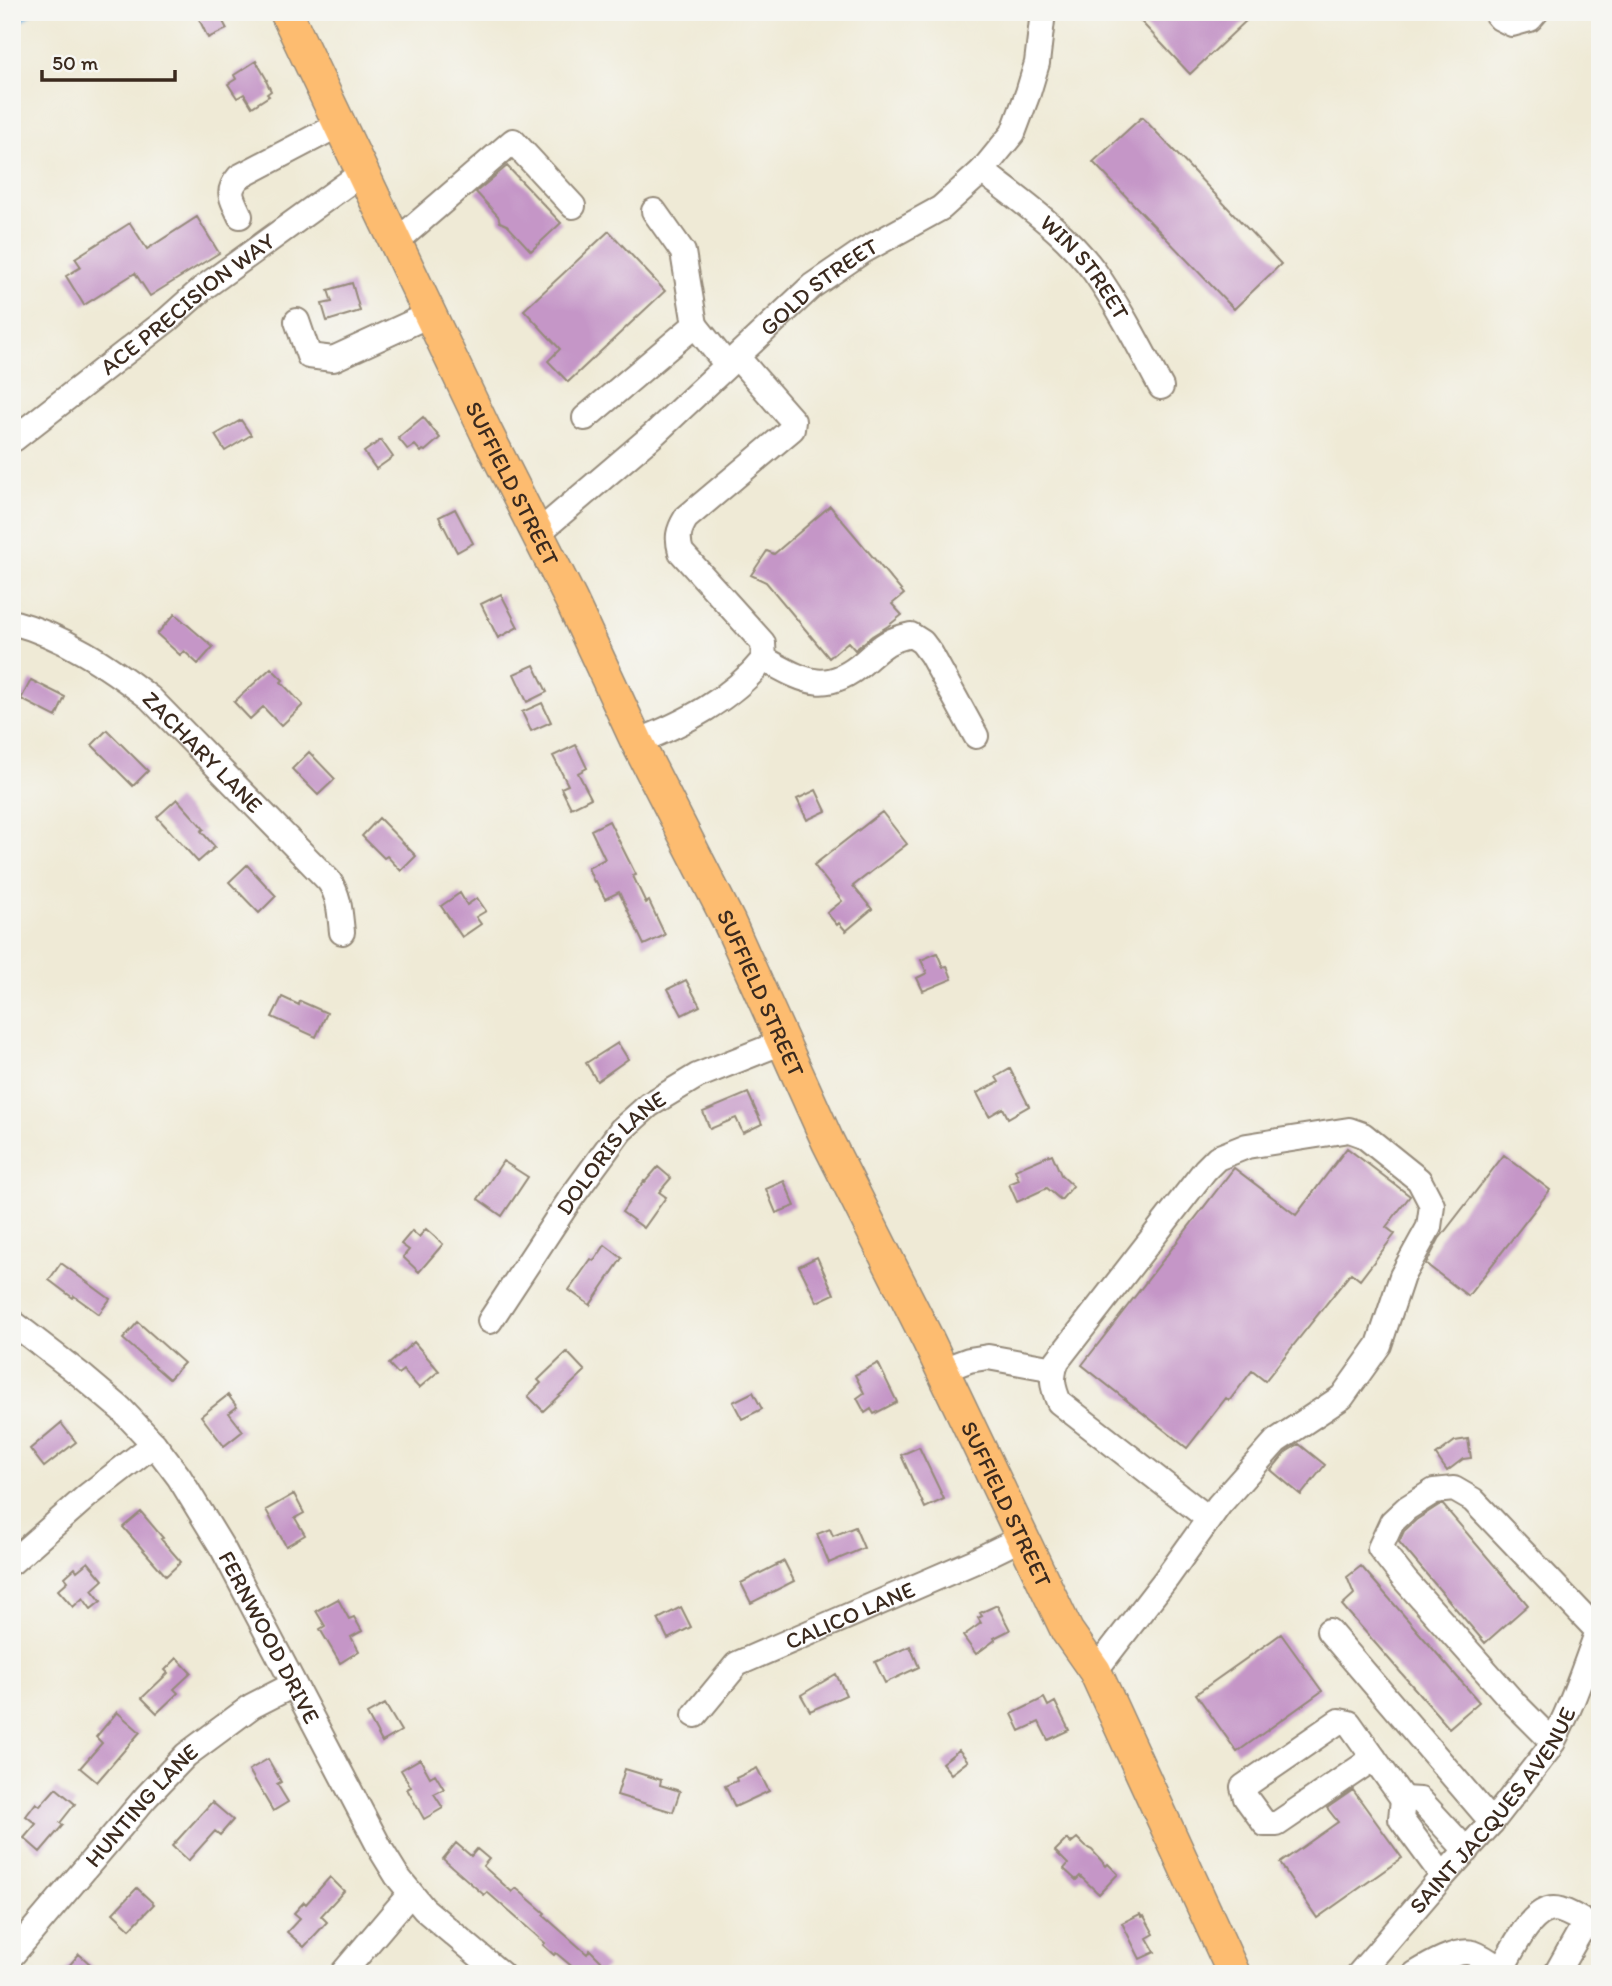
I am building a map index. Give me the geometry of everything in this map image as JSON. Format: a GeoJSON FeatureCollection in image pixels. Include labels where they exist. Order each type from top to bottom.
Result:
{"type":"FeatureCollection","features":[{"type":"Feature","properties":{"kind":"main road","name":"SUFFIELD STREET"},"geometry":{"type":"LineString","coordinates":[[286,12],[486,432],[538,533],[637,742],[729,922],[828,1143],[942,1370],[1067,1631],[1095,1671],[1234,1974]]}},
{"type":"Feature","properties":{"kind":"street","name":"GOLD STREET"},"geometry":{"type":"LineString","coordinates":[[538,533],[652,436],[812,286],[863,251],[941,208],[982,171],[1013,134],[1037,63],[1042,12]]}},
{"type":"Feature","properties":{"kind":"street"},"geometry":{"type":"LineString","coordinates":[[1494,12],[1500,19],[1512,24],[1538,14]]}},
{"type":"Feature","properties":{"kind":"street"},"geometry":{"type":"LineString","coordinates":[[240,216],[230,194],[239,177],[340,124]]}},
{"type":"Feature","properties":{"kind":"street"},"geometry":{"type":"LineString","coordinates":[[396,242],[513,141],[573,206]]}},
{"type":"Feature","properties":{"kind":"street","name":"WIN STREET"},"geometry":{"type":"LineString","coordinates":[[982,171],[1061,235],[1092,270],[1123,315],[1161,387]]}},
{"type":"Feature","properties":{"kind":"street","name":"ACE PRECISION WAY"},"geometry":{"type":"LineString","coordinates":[[14,439],[167,320],[203,288],[363,172]]}},
{"type":"Feature","properties":{"kind":"street"},"geometry":{"type":"LineString","coordinates":[[637,742],[711,707],[752,673],[764,659],[763,643],[681,552],[677,540],[686,519],[792,429],[793,421],[695,325],[683,252],[654,211]]}},
{"type":"Feature","properties":{"kind":"street"},"geometry":{"type":"LineString","coordinates":[[297,321],[309,356],[333,359],[430,314]]}},
{"type":"Feature","properties":{"kind":"street"},"geometry":{"type":"LineString","coordinates":[[585,418],[695,325]]}},
{"type":"Feature","properties":{"kind":"street","name":"ZACHARY LANE"},"geometry":{"type":"LineString","coordinates":[[12,622],[53,635],[88,654],[120,674],[150,698],[329,881],[338,900],[342,932]]}},
{"type":"Feature","properties":{"kind":"street"},"geometry":{"type":"LineString","coordinates":[[764,659],[800,678],[820,682],[841,678],[893,639],[911,635],[922,642],[932,654],[976,736]]}},
{"type":"Feature","properties":{"kind":"street","name":"DOLORIS LANE"},"geometry":{"type":"LineString","coordinates":[[491,1321],[571,1198],[621,1130],[649,1105],[696,1076],[783,1042]]}},
{"type":"Feature","properties":{"kind":"street"},"geometry":{"type":"LineString","coordinates":[[1095,1671],[1166,1579],[1209,1519],[1219,1505],[1276,1441],[1342,1397],[1379,1345],[1402,1276],[1429,1227],[1432,1205],[1419,1180],[1363,1135],[1349,1130],[1324,1132],[1247,1146],[1217,1158],[1205,1170],[1054,1369],[1052,1378],[1059,1402],[1209,1519]]}},
{"type":"Feature","properties":{"kind":"street","name":"FERNWOOD DRIVE"},"geometry":{"type":"LineString","coordinates":[[12,1322],[121,1409],[154,1444],[179,1477],[222,1549],[381,1850],[410,1894],[438,1922],[501,1974]]}},
{"type":"Feature","properties":{"kind":"street"},"geometry":{"type":"LineString","coordinates":[[942,1370],[969,1360],[988,1357],[1054,1369]]}},
{"type":"Feature","properties":{"kind":"street"},"geometry":{"type":"LineString","coordinates":[[12,1562],[88,1496],[154,1444]]}},
{"type":"Feature","properties":{"kind":"street"},"geometry":{"type":"LineString","coordinates":[[1553,1742],[1506,1694],[1380,1548],[1391,1522],[1433,1491],[1454,1489],[1473,1500],[1598,1631]]}},
{"type":"Feature","properties":{"kind":"street","name":"CALICO LANE"},"geometry":{"type":"LineString","coordinates":[[695,1715],[737,1664],[973,1562],[1022,1538]]}},
{"type":"Feature","properties":{"kind":"street"},"geometry":{"type":"LineString","coordinates":[[1329,1631],[1492,1822]]}},
{"type":"Feature","properties":{"kind":"street","name":"SAINT JACQUES AVENUE"},"geometry":{"type":"LineString","coordinates":[[1359,1974],[1492,1822],[1553,1742],[1598,1631]]}},
{"type":"Feature","properties":{"kind":"street","name":"HUNTING LANE"},"geometry":{"type":"LineString","coordinates":[[12,1955],[146,1797],[186,1755],[252,1706],[293,1685]]}},
{"type":"Feature","properties":{"kind":"street"},"geometry":{"type":"LineString","coordinates":[[1374,1758],[1277,1824],[1265,1824],[1246,1798],[1243,1787],[1339,1721],[1349,1723],[1374,1758],[1403,1799],[1401,1819],[1443,1876]]}},
{"type":"Feature","properties":{"kind":"street"},"geometry":{"type":"LineString","coordinates":[[1403,1799],[1420,1800],[1467,1851]]}},
{"type":"Feature","properties":{"kind":"street"},"geometry":{"type":"LineString","coordinates":[[342,1974],[410,1894]]}},
{"type":"Feature","properties":{"kind":"street"},"geometry":{"type":"LineString","coordinates":[[1415,1974],[1461,1952],[1472,1952],[1504,1972],[1530,1922],[1551,1908],[1563,1911],[1592,1927],[1556,1974]]}},
{"type":"Feature","properties":{"kind":"building"},"geometry":{"type":"Polygon","coordinates":[[[211,12],[218,12],[227,29],[208,38],[199,19],[211,12]]]}},
{"type":"Feature","properties":{"kind":"building"},"geometry":{"type":"Polygon","coordinates":[[[1132,12],[1242,12],[1248,19],[1190,74],[1132,12]]]}},
{"type":"Feature","properties":{"kind":"building"},"geometry":{"type":"Polygon","coordinates":[[[256,61],[271,91],[267,94],[269,96],[252,107],[244,94],[237,98],[228,84],[236,79],[234,75],[256,61]]]}},
{"type":"Feature","properties":{"kind":"building"},"geometry":{"type":"Polygon","coordinates":[[[1142,117],[1281,264],[1234,309],[1093,162],[1142,117]]]}},
{"type":"Feature","properties":{"kind":"building"},"geometry":{"type":"Polygon","coordinates":[[[507,166],[561,223],[531,251],[507,225],[500,222],[498,216],[476,192],[507,166]]]}},
{"type":"Feature","properties":{"kind":"building"},"geometry":{"type":"Polygon","coordinates":[[[197,217],[219,253],[150,296],[135,273],[84,305],[66,276],[81,267],[75,258],[130,223],[147,249],[197,217]]]}},
{"type":"Feature","properties":{"kind":"building"},"geometry":{"type":"Polygon","coordinates":[[[609,231],[665,291],[568,382],[548,361],[560,349],[524,310],[609,231]]]}},
{"type":"Feature","properties":{"kind":"building"},"geometry":{"type":"Polygon","coordinates":[[[352,283],[360,311],[327,321],[322,304],[332,302],[328,290],[352,283]]]}},
{"type":"Feature","properties":{"kind":"building"},"geometry":{"type":"Polygon","coordinates":[[[423,417],[440,438],[425,451],[421,452],[415,445],[408,450],[398,438],[423,417]]]}},
{"type":"Feature","properties":{"kind":"building"},"geometry":{"type":"Polygon","coordinates":[[[241,420],[251,435],[225,451],[215,435],[241,420]]]}},
{"type":"Feature","properties":{"kind":"building"},"geometry":{"type":"Polygon","coordinates":[[[381,440],[393,457],[376,469],[364,452],[381,440]]]}},
{"type":"Feature","properties":{"kind":"building"},"geometry":{"type":"Polygon","coordinates":[[[830,506],[904,594],[892,604],[902,615],[855,650],[848,642],[829,658],[766,582],[751,575],[767,551],[774,554],[830,506]]]}},
{"type":"Feature","properties":{"kind":"building"},"geometry":{"type":"Polygon","coordinates":[[[455,509],[473,543],[457,552],[439,517],[455,509]]]}},
{"type":"Feature","properties":{"kind":"building"},"geometry":{"type":"Polygon","coordinates":[[[501,594],[518,627],[498,638],[481,604],[501,594]]]}},
{"type":"Feature","properties":{"kind":"building"},"geometry":{"type":"Polygon","coordinates":[[[175,614],[213,647],[198,664],[184,651],[180,655],[157,634],[175,614]]]}},
{"type":"Feature","properties":{"kind":"building"},"geometry":{"type":"Polygon","coordinates":[[[534,665],[547,692],[527,702],[514,674],[534,665]]]}},
{"type":"Feature","properties":{"kind":"building"},"geometry":{"type":"Polygon","coordinates":[[[271,668],[303,705],[281,726],[263,707],[250,719],[234,702],[271,668]]]}},
{"type":"Feature","properties":{"kind":"building"},"geometry":{"type":"Polygon","coordinates":[[[31,680],[65,697],[56,717],[21,699],[31,680]]]}},
{"type":"Feature","properties":{"kind":"building"},"geometry":{"type":"Polygon","coordinates":[[[542,703],[551,722],[531,731],[522,712],[542,703]]]}},
{"type":"Feature","properties":{"kind":"building"},"geometry":{"type":"Polygon","coordinates":[[[107,730],[148,771],[133,786],[92,745],[107,730]]]}},
{"type":"Feature","properties":{"kind":"building"},"geometry":{"type":"Polygon","coordinates":[[[576,745],[587,768],[578,773],[591,798],[571,808],[561,788],[568,785],[553,756],[576,745]]]}},
{"type":"Feature","properties":{"kind":"building"},"geometry":{"type":"Polygon","coordinates":[[[309,752],[335,779],[318,795],[292,769],[309,752]]]}},
{"type":"Feature","properties":{"kind":"building"},"geometry":{"type":"Polygon","coordinates":[[[816,790],[826,811],[807,820],[797,799],[816,790]]]}},
{"type":"Feature","properties":{"kind":"building"},"geometry":{"type":"Polygon","coordinates":[[[177,799],[204,829],[201,831],[215,847],[198,862],[157,817],[177,799]]]}},
{"type":"Feature","properties":{"kind":"building"},"geometry":{"type":"Polygon","coordinates":[[[882,812],[907,844],[853,886],[872,909],[846,931],[827,913],[842,901],[814,865],[882,812]]]}},
{"type":"Feature","properties":{"kind":"building"},"geometry":{"type":"Polygon","coordinates":[[[379,818],[416,856],[401,871],[362,836],[379,818]]]}},
{"type":"Feature","properties":{"kind":"building"},"geometry":{"type":"Polygon","coordinates":[[[609,821],[636,875],[633,876],[646,903],[649,901],[665,935],[644,945],[619,892],[605,899],[588,868],[605,859],[591,830],[609,821]]]}},
{"type":"Feature","properties":{"kind":"building"},"geometry":{"type":"Polygon","coordinates":[[[247,865],[276,896],[259,913],[229,882],[247,865]]]}},
{"type":"Feature","properties":{"kind":"building"},"geometry":{"type":"Polygon","coordinates":[[[460,893],[467,905],[477,898],[486,911],[476,917],[481,924],[462,937],[441,906],[460,893]]]}},
{"type":"Feature","properties":{"kind":"building"},"geometry":{"type":"Polygon","coordinates":[[[937,953],[943,967],[947,966],[952,979],[923,991],[917,978],[927,973],[921,960],[937,953]]]}},
{"type":"Feature","properties":{"kind":"building"},"geometry":{"type":"Polygon","coordinates":[[[686,980],[700,1006],[682,1015],[668,989],[686,980]]]}},
{"type":"Feature","properties":{"kind":"building"},"geometry":{"type":"Polygon","coordinates":[[[282,997],[299,1005],[300,1001],[327,1013],[316,1037],[272,1017],[282,997]]]}},
{"type":"Feature","properties":{"kind":"building"},"geometry":{"type":"Polygon","coordinates":[[[618,1043],[628,1059],[597,1081],[586,1063],[618,1043]]]}},
{"type":"Feature","properties":{"kind":"building"},"geometry":{"type":"Polygon","coordinates":[[[1010,1069],[1029,1106],[1008,1118],[1003,1108],[989,1116],[977,1093],[999,1082],[996,1077],[1010,1069]]]}},
{"type":"Feature","properties":{"kind":"building"},"geometry":{"type":"Polygon","coordinates":[[[748,1093],[762,1124],[743,1133],[736,1118],[710,1129],[703,1112],[748,1093]]]}},
{"type":"Feature","properties":{"kind":"building"},"geometry":{"type":"Polygon","coordinates":[[[1347,1148],[1410,1196],[1386,1227],[1395,1234],[1360,1280],[1351,1273],[1265,1381],[1252,1371],[1229,1401],[1226,1398],[1187,1448],[1082,1365],[1234,1168],[1296,1215],[1347,1148]]]}},
{"type":"Feature","properties":{"kind":"building"},"geometry":{"type":"Polygon","coordinates":[[[1052,1154],[1061,1175],[1073,1186],[1061,1200],[1047,1188],[1017,1202],[1009,1184],[1019,1180],[1015,1170],[1052,1154]]]}},
{"type":"Feature","properties":{"kind":"building"},"geometry":{"type":"Polygon","coordinates":[[[1504,1155],[1550,1190],[1468,1296],[1426,1264],[1439,1239],[1504,1155]]]}},
{"type":"Feature","properties":{"kind":"building"},"geometry":{"type":"Polygon","coordinates":[[[503,1161],[528,1177],[502,1216],[478,1199],[503,1161]]]}},
{"type":"Feature","properties":{"kind":"building"},"geometry":{"type":"Polygon","coordinates":[[[658,1167],[671,1178],[659,1192],[666,1197],[644,1228],[622,1212],[644,1181],[658,1167]]]}},
{"type":"Feature","properties":{"kind":"building"},"geometry":{"type":"Polygon","coordinates":[[[784,1181],[795,1206],[776,1213],[766,1189],[784,1181]]]}},
{"type":"Feature","properties":{"kind":"building"},"geometry":{"type":"Polygon","coordinates":[[[426,1229],[443,1244],[419,1272],[403,1257],[409,1250],[401,1244],[412,1231],[419,1237],[426,1229]]]}},
{"type":"Feature","properties":{"kind":"building"},"geometry":{"type":"Polygon","coordinates":[[[605,1245],[622,1258],[590,1305],[569,1290],[591,1259],[594,1261],[605,1245]]]}},
{"type":"Feature","properties":{"kind":"building"},"geometry":{"type":"Polygon","coordinates":[[[817,1257],[834,1294],[817,1302],[799,1266],[817,1257]]]}},
{"type":"Feature","properties":{"kind":"building"},"geometry":{"type":"Polygon","coordinates":[[[61,1263],[110,1299],[99,1314],[49,1280],[61,1263]]]}},
{"type":"Feature","properties":{"kind":"building"},"geometry":{"type":"Polygon","coordinates":[[[138,1322],[184,1363],[169,1379],[123,1339],[138,1322]]]}},
{"type":"Feature","properties":{"kind":"building"},"geometry":{"type":"Polygon","coordinates":[[[414,1342],[439,1371],[419,1388],[403,1370],[398,1374],[389,1364],[414,1342]]]}},
{"type":"Feature","properties":{"kind":"building"},"geometry":{"type":"Polygon","coordinates":[[[567,1352],[585,1371],[543,1411],[528,1396],[541,1383],[538,1380],[567,1352]]]}},
{"type":"Feature","properties":{"kind":"building"},"geometry":{"type":"Polygon","coordinates":[[[878,1363],[897,1402],[874,1414],[871,1409],[865,1413],[857,1398],[864,1393],[855,1375],[878,1363]]]}},
{"type":"Feature","properties":{"kind":"building"},"geometry":{"type":"Polygon","coordinates":[[[753,1392],[762,1409],[742,1419],[733,1402],[753,1392]]]}},
{"type":"Feature","properties":{"kind":"building"},"geometry":{"type":"Polygon","coordinates":[[[228,1395],[237,1407],[229,1413],[243,1431],[224,1446],[201,1416],[228,1395]]]}},
{"type":"Feature","properties":{"kind":"building"},"geometry":{"type":"Polygon","coordinates":[[[61,1423],[76,1442],[44,1467],[30,1449],[61,1423]]]}},
{"type":"Feature","properties":{"kind":"building"},"geometry":{"type":"Polygon","coordinates":[[[1468,1439],[1471,1458],[1463,1459],[1447,1471],[1436,1455],[1455,1441],[1468,1439]]]}},
{"type":"Feature","properties":{"kind":"building"},"geometry":{"type":"Polygon","coordinates":[[[1299,1444],[1325,1465],[1301,1495],[1271,1470],[1286,1452],[1299,1444]]]}},
{"type":"Feature","properties":{"kind":"building"},"geometry":{"type":"Polygon","coordinates":[[[919,1447],[944,1499],[925,1508],[901,1455],[919,1447]]]}},
{"type":"Feature","properties":{"kind":"building"},"geometry":{"type":"Polygon","coordinates":[[[294,1494],[304,1513],[295,1518],[305,1535],[286,1546],[266,1510],[294,1494]]]}},
{"type":"Feature","properties":{"kind":"building"},"geometry":{"type":"Polygon","coordinates":[[[1439,1505],[1443,1505],[1528,1605],[1485,1643],[1399,1542],[1404,1531],[1439,1505]]]}},
{"type":"Feature","properties":{"kind":"building"},"geometry":{"type":"Polygon","coordinates":[[[141,1512],[181,1562],[166,1576],[123,1527],[141,1512]]]}},
{"type":"Feature","properties":{"kind":"building"},"geometry":{"type":"Polygon","coordinates":[[[855,1527],[864,1548],[829,1563],[817,1534],[830,1529],[833,1536],[855,1527]]]}},
{"type":"Feature","properties":{"kind":"building"},"geometry":{"type":"Polygon","coordinates":[[[784,1561],[794,1581],[751,1603],[741,1583],[784,1561]]]}},
{"type":"Feature","properties":{"kind":"building"},"geometry":{"type":"Polygon","coordinates":[[[88,1562],[103,1580],[92,1590],[101,1601],[91,1609],[83,1598],[73,1607],[58,1590],[68,1581],[65,1577],[88,1562]]]}},
{"type":"Feature","properties":{"kind":"building"},"geometry":{"type":"Polygon","coordinates":[[[1361,1566],[1479,1702],[1449,1728],[1342,1605],[1354,1594],[1347,1577],[1361,1566]]]}},
{"type":"Feature","properties":{"kind":"building"},"geometry":{"type":"Polygon","coordinates":[[[338,1599],[349,1619],[354,1617],[362,1631],[351,1637],[359,1651],[340,1663],[320,1629],[325,1626],[316,1611],[338,1599]]]}},
{"type":"Feature","properties":{"kind":"building"},"geometry":{"type":"Polygon","coordinates":[[[997,1605],[1010,1630],[994,1638],[995,1640],[976,1654],[963,1636],[981,1623],[978,1618],[982,1616],[980,1613],[997,1605]]]}},
{"type":"Feature","properties":{"kind":"building"},"geometry":{"type":"Polygon","coordinates":[[[681,1607],[691,1627],[668,1639],[658,1619],[681,1607]]]}},
{"type":"Feature","properties":{"kind":"building"},"geometry":{"type":"Polygon","coordinates":[[[1281,1634],[1322,1691],[1237,1752],[1196,1694],[1281,1634]]]}},
{"type":"Feature","properties":{"kind":"building"},"geometry":{"type":"Polygon","coordinates":[[[910,1646],[919,1667],[885,1683],[875,1662],[910,1646]]]}},
{"type":"Feature","properties":{"kind":"building"},"geometry":{"type":"Polygon","coordinates":[[[177,1658],[191,1673],[174,1689],[178,1693],[157,1713],[142,1698],[168,1673],[165,1670],[177,1658]]]}},
{"type":"Feature","properties":{"kind":"building"},"geometry":{"type":"Polygon","coordinates":[[[836,1674],[846,1695],[810,1711],[801,1695],[836,1674]]]}},
{"type":"Feature","properties":{"kind":"building"},"geometry":{"type":"Polygon","coordinates":[[[1044,1698],[1048,1706],[1055,1702],[1069,1730],[1048,1740],[1039,1722],[1020,1731],[1012,1714],[1044,1698]]]}},
{"type":"Feature","properties":{"kind":"building"},"geometry":{"type":"Polygon","coordinates":[[[385,1704],[401,1731],[382,1742],[367,1714],[385,1704]]]}},
{"type":"Feature","properties":{"kind":"building"},"geometry":{"type":"Polygon","coordinates":[[[117,1712],[140,1732],[97,1782],[80,1768],[102,1743],[96,1737],[117,1712]]]}},
{"type":"Feature","properties":{"kind":"building"},"geometry":{"type":"Polygon","coordinates":[[[959,1750],[968,1761],[951,1774],[942,1763],[959,1750]]]}},
{"type":"Feature","properties":{"kind":"building"},"geometry":{"type":"Polygon","coordinates":[[[268,1759],[281,1782],[277,1784],[288,1802],[273,1811],[249,1770],[268,1759]]]}},
{"type":"Feature","properties":{"kind":"building"},"geometry":{"type":"Polygon","coordinates":[[[420,1759],[430,1777],[435,1774],[444,1789],[434,1794],[443,1808],[424,1819],[407,1789],[411,1787],[401,1770],[420,1759]]]}},
{"type":"Feature","properties":{"kind":"building"},"geometry":{"type":"Polygon","coordinates":[[[757,1768],[769,1791],[735,1807],[725,1786],[757,1768]]]}},
{"type":"Feature","properties":{"kind":"building"},"geometry":{"type":"Polygon","coordinates":[[[625,1769],[661,1780],[660,1785],[680,1791],[673,1812],[617,1795],[625,1769]]]}},
{"type":"Feature","properties":{"kind":"building"},"geometry":{"type":"Polygon","coordinates":[[[56,1788],[75,1804],[60,1823],[63,1825],[40,1852],[24,1838],[36,1824],[26,1816],[36,1803],[40,1806],[56,1788]]]}},
{"type":"Feature","properties":{"kind":"building"},"geometry":{"type":"Polygon","coordinates":[[[1353,1790],[1402,1858],[1317,1918],[1280,1863],[1338,1822],[1327,1808],[1353,1790]]]}},
{"type":"Feature","properties":{"kind":"building"},"geometry":{"type":"Polygon","coordinates":[[[212,1802],[233,1820],[220,1835],[215,1831],[188,1861],[172,1846],[212,1802]]]}},
{"type":"Feature","properties":{"kind":"building"},"geometry":{"type":"Polygon","coordinates":[[[1077,1838],[1118,1874],[1099,1894],[1080,1876],[1076,1880],[1064,1869],[1068,1864],[1055,1851],[1067,1839],[1071,1843],[1077,1838]]]}},
{"type":"Feature","properties":{"kind":"building"},"geometry":{"type":"Polygon","coordinates":[[[456,1843],[471,1856],[477,1849],[489,1859],[483,1866],[512,1892],[516,1888],[587,1954],[590,1950],[607,1967],[598,1974],[581,1974],[556,1953],[554,1955],[543,1945],[545,1943],[487,1892],[484,1895],[443,1859],[456,1843]]]}},
{"type":"Feature","properties":{"kind":"building"},"geometry":{"type":"Polygon","coordinates":[[[330,1877],[344,1891],[321,1916],[327,1922],[304,1947],[287,1932],[300,1918],[294,1913],[304,1902],[306,1904],[330,1877]]]}},
{"type":"Feature","properties":{"kind":"building"},"geometry":{"type":"Polygon","coordinates":[[[137,1888],[154,1904],[130,1929],[113,1913],[137,1888]]]}},
{"type":"Feature","properties":{"kind":"building"},"geometry":{"type":"Polygon","coordinates":[[[1140,1914],[1144,1916],[1154,1934],[1147,1938],[1155,1952],[1140,1959],[1122,1923],[1140,1914]]]}},
{"type":"Feature","properties":{"kind":"building"},"geometry":{"type":"Polygon","coordinates":[[[79,1954],[101,1974],[62,1974],[79,1954]]]}},
{"type":"Feature","properties":{"kind":"waterway"},"geometry":{"type":"LineString","coordinates":[[12,26],[32,12]]}}]}
